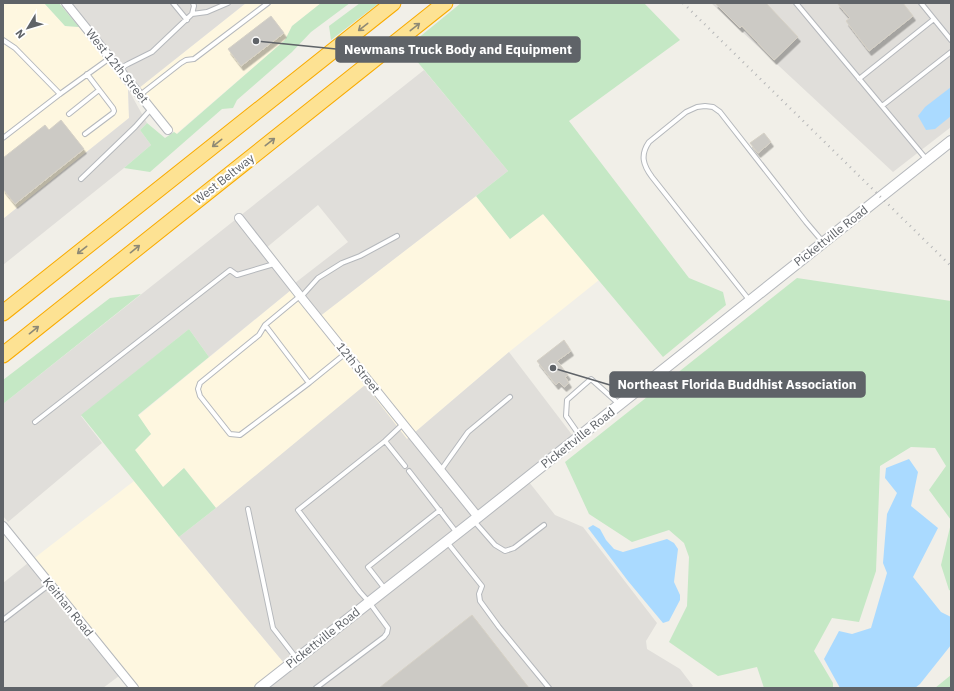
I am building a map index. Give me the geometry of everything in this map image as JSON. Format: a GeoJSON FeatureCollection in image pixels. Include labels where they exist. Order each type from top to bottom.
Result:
{"type":"FeatureCollection","features":[{"type":"Feature","properties":{"kind":"highway"},"geometry":{"type":"LineString","coordinates":[[3,313],[393,3]]}},
{"type":"Feature","properties":{"kind":"highway","name":"West Beltway"},"geometry":{"type":"LineString","coordinates":[[3,355],[445,3]]}},
{"type":"Feature","properties":{"kind":"street","name":"West 12th Street"},"geometry":{"type":"LineString","coordinates":[[66,3],[168,130]]}},
{"type":"Feature","properties":{"kind":"street","name":"Pickettville Road"},"geometry":{"type":"LineString","coordinates":[[260,688],[951,141]]}},
{"type":"Feature","properties":{"kind":"street","name":"12th Street"},"geometry":{"type":"LineString","coordinates":[[239,218],[274,264],[404,424],[476,518]]}},
{"type":"Feature","properties":{"kind":"street","name":"Keithan Road"},"geometry":{"type":"LineString","coordinates":[[3,526],[134,688]]}},
{"type":"Feature","properties":{"kind":"lane"},"geometry":{"type":"LineString","coordinates":[[173,3],[187,20]]}},
{"type":"Feature","properties":{"kind":"lane"},"geometry":{"type":"LineString","coordinates":[[119,70],[152,52],[187,20],[192,14],[194,6],[193,3]]}},
{"type":"Feature","properties":{"kind":"lane"},"geometry":{"type":"LineString","coordinates":[[192,14],[207,12],[228,3]]}},
{"type":"Feature","properties":{"kind":"lane"},"geometry":{"type":"LineString","coordinates":[[140,95],[181,63],[186,60],[194,59],[268,3]]}},
{"type":"Feature","properties":{"kind":"lane"},"geometry":{"type":"LineString","coordinates":[[796,3],[927,160]]}},
{"type":"Feature","properties":{"kind":"lane"},"geometry":{"type":"LineString","coordinates":[[921,3],[951,40]]}},
{"type":"Feature","properties":{"kind":"lane"},"geometry":{"type":"LineString","coordinates":[[859,78],[934,19]]}},
{"type":"Feature","properties":{"kind":"lane"},"geometry":{"type":"LineString","coordinates":[[3,40],[15,48],[60,94]]}},
{"type":"Feature","properties":{"kind":"lane"},"geometry":{"type":"LineString","coordinates":[[882,106],[951,52]]}},
{"type":"Feature","properties":{"kind":"lane"},"geometry":{"type":"LineString","coordinates":[[3,138],[110,58]]}},
{"type":"Feature","properties":{"kind":"lane"},"geometry":{"type":"LineString","coordinates":[[85,134],[114,111],[114,108],[87,74]]}},
{"type":"Feature","properties":{"kind":"lane"},"geometry":{"type":"LineString","coordinates":[[69,114],[99,90]]}},
{"type":"Feature","properties":{"kind":"lane"},"geometry":{"type":"LineString","coordinates":[[750,301],[647,170],[643,155],[649,142],[686,112],[697,106],[705,106],[713,107],[720,112],[823,243]]}},
{"type":"Feature","properties":{"kind":"lane"},"geometry":{"type":"LineString","coordinates":[[82,179],[135,127],[151,109]]}},
{"type":"Feature","properties":{"kind":"lane"},"geometry":{"type":"LineString","coordinates":[[347,353],[240,435],[230,434],[200,396],[198,389],[200,383],[259,335],[265,325],[301,297],[318,278],[397,236]]}},
{"type":"Feature","properties":{"kind":"lane"},"geometry":{"type":"LineString","coordinates":[[35,422],[230,270],[237,275],[274,264]]}},
{"type":"Feature","properties":{"kind":"lane"},"geometry":{"type":"LineString","coordinates":[[265,325],[309,383]]}},
{"type":"Feature","properties":{"kind":"lane"},"geometry":{"type":"LineString","coordinates":[[580,436],[566,416],[566,400],[591,379],[619,405]]}},
{"type":"Feature","properties":{"kind":"lane"},"geometry":{"type":"LineString","coordinates":[[440,470],[468,432],[510,397]]}},
{"type":"Feature","properties":{"kind":"lane"},"geometry":{"type":"LineString","coordinates":[[316,688],[384,637],[388,628],[298,510],[385,441],[404,424]]}},
{"type":"Feature","properties":{"kind":"lane"},"geometry":{"type":"LineString","coordinates":[[385,441],[405,466]]}},
{"type":"Feature","properties":{"kind":"lane"},"geometry":{"type":"LineString","coordinates":[[409,471],[457,533]]}},
{"type":"Feature","properties":{"kind":"lane"},"geometry":{"type":"LineString","coordinates":[[248,509],[273,628],[297,659]]}},
{"type":"Feature","properties":{"kind":"lane"},"geometry":{"type":"LineString","coordinates":[[386,589],[368,567],[440,510]]}},
{"type":"Feature","properties":{"kind":"lane"},"geometry":{"type":"LineString","coordinates":[[476,518],[496,545],[505,551],[514,548],[544,525]]}},
{"type":"Feature","properties":{"kind":"lane"},"geometry":{"type":"LineString","coordinates":[[447,541],[482,586],[479,594],[480,602],[549,688]]}},
{"type":"Feature","properties":{"kind":"lane"},"geometry":{"type":"LineString","coordinates":[[3,620],[50,584]]}},
{"type":"Feature","properties":{"kind":"shaded area"},"geometry":{"type":"Polygon","coordinates":[[[3,3],[44,3],[65,26],[79,27],[128,89],[129,118],[3,219],[3,3]]]}},
{"type":"Feature","properties":{"kind":"shaded area"},"geometry":{"type":"Polygon","coordinates":[[[71,3],[246,3],[139,88],[71,3]]]}},
{"type":"Feature","properties":{"kind":"shaded area"},"geometry":{"type":"Polygon","coordinates":[[[246,3],[321,3],[292,26],[285,40],[176,134],[139,88],[246,3]]]}},
{"type":"Feature","properties":{"kind":"shaded area"},"geometry":{"type":"Polygon","coordinates":[[[711,3],[951,3],[951,127],[893,172],[711,3]]]}},
{"type":"Feature","properties":{"kind":"shaded area"},"geometry":{"type":"Polygon","coordinates":[[[424,70],[508,171],[315,320],[291,290],[209,357],[189,329],[81,416],[102,443],[8,522],[3,516],[3,404],[424,70]],[[318,205],[266,248],[295,283],[348,242],[318,205]]]}},
{"type":"Feature","properties":{"kind":"shaded area"},"geometry":{"type":"Polygon","coordinates":[[[128,89],[147,123],[140,130],[151,145],[3,265],[3,219],[129,118],[128,89]]]}},
{"type":"Feature","properties":{"kind":"shaded area"},"geometry":{"type":"Polygon","coordinates":[[[476,196],[510,239],[543,214],[599,280],[509,352],[407,439],[365,386],[216,508],[184,468],[163,487],[135,450],[151,434],[138,416],[291,290],[315,320],[476,196]]]}},
{"type":"Feature","properties":{"kind":"shaded area"},"geometry":{"type":"Polygon","coordinates":[[[509,352],[573,436],[284,663],[179,537],[365,385],[407,439],[509,352]]]}},
{"type":"Feature","properties":{"kind":"shaded area"},"geometry":{"type":"Polygon","coordinates":[[[134,481],[284,663],[253,688],[129,688],[28,563],[134,481]]]}},
{"type":"Feature","properties":{"kind":"shaded area"},"geometry":{"type":"Polygon","coordinates":[[[529,482],[555,515],[583,527],[657,623],[646,641],[647,649],[680,669],[693,686],[690,688],[267,688],[529,482]]]}},
{"type":"Feature","properties":{"kind":"shaded area"},"geometry":{"type":"Polygon","coordinates":[[[28,563],[119,676],[103,688],[3,688],[3,583],[28,563]]]}},
{"type":"Feature","properties":{"kind":"green space"},"geometry":{"type":"Polygon","coordinates":[[[44,3],[59,3],[79,27],[65,26],[44,3]]]}},
{"type":"Feature","properties":{"kind":"green space"},"geometry":{"type":"Polygon","coordinates":[[[321,3],[350,3],[311,32],[292,52],[237,100],[233,108],[222,109],[150,172],[124,168],[151,145],[140,130],[147,123],[165,138],[174,132],[177,134],[285,40],[292,26],[321,3]]]}},
{"type":"Feature","properties":{"kind":"green space"},"geometry":{"type":"Polygon","coordinates":[[[360,3],[379,3],[331,40],[329,26],[360,3]]]}},
{"type":"Feature","properties":{"kind":"green space"},"geometry":{"type":"Polygon","coordinates":[[[461,3],[644,3],[680,40],[569,121],[689,278],[723,292],[726,305],[663,357],[543,214],[510,239],[476,196],[508,171],[406,48],[461,3]]]}},
{"type":"Feature","properties":{"kind":"green space"},"geometry":{"type":"Polygon","coordinates":[[[797,278],[951,301],[951,520],[929,490],[946,466],[935,448],[911,447],[880,466],[876,571],[859,622],[832,618],[814,651],[833,683],[833,688],[764,688],[757,667],[718,676],[669,642],[687,606],[689,557],[684,543],[669,530],[632,542],[589,514],[565,462],[797,278]]]}},
{"type":"Feature","properties":{"kind":"green space"},"geometry":{"type":"Polygon","coordinates":[[[141,294],[3,404],[3,380],[110,298],[141,294]]]}},
{"type":"Feature","properties":{"kind":"green space"},"geometry":{"type":"Polygon","coordinates":[[[189,329],[209,357],[138,415],[151,434],[135,450],[163,487],[184,468],[216,508],[179,537],[81,415],[189,329]]]}},
{"type":"Feature","properties":{"kind":"green space"},"geometry":{"type":"Polygon","coordinates":[[[951,523],[951,591],[949,590],[941,565],[951,523]]]}},
{"type":"Feature","properties":{"kind":"green space"},"geometry":{"type":"Polygon","coordinates":[[[951,675],[951,688],[935,688],[951,675]]]}},
{"type":"Feature","properties":{"kind":"water"},"geometry":{"type":"Polygon","coordinates":[[[951,87],[951,116],[935,129],[926,130],[918,116],[925,107],[951,87]]]}},
{"type":"Feature","properties":{"kind":"water"},"geometry":{"type":"Polygon","coordinates":[[[909,459],[918,472],[911,506],[938,528],[913,577],[941,612],[951,617],[951,645],[920,684],[915,688],[840,688],[824,659],[839,631],[852,634],[871,628],[887,573],[883,563],[887,514],[897,493],[885,478],[886,468],[909,459]]]}},
{"type":"Feature","properties":{"kind":"water"},"geometry":{"type":"Polygon","coordinates":[[[593,525],[600,529],[606,540],[614,549],[623,552],[667,539],[674,543],[678,549],[674,582],[680,595],[680,600],[669,621],[663,623],[628,581],[588,528],[593,525]]]}},
{"type":"Feature","properties":{"kind":"building"},"geometry":{"type":"Polygon","coordinates":[[[715,3],[766,3],[798,37],[774,60],[742,26],[740,28],[715,3]]]}},
{"type":"Feature","properties":{"kind":"building"},"geometry":{"type":"Polygon","coordinates":[[[837,3],[903,3],[913,16],[869,51],[846,21],[850,18],[837,3]]]}},
{"type":"Feature","properties":{"kind":"building"},"geometry":{"type":"Polygon","coordinates":[[[271,16],[284,33],[241,66],[228,49],[271,16]]]}},
{"type":"Feature","properties":{"kind":"building"},"geometry":{"type":"Polygon","coordinates":[[[61,120],[84,149],[15,204],[3,189],[3,158],[45,125],[49,130],[61,120]]]}},
{"type":"Feature","properties":{"kind":"building"},"geometry":{"type":"Polygon","coordinates":[[[764,133],[771,142],[758,153],[750,143],[764,133]]]}},
{"type":"Feature","properties":{"kind":"building"},"geometry":{"type":"Polygon","coordinates":[[[564,340],[571,351],[557,361],[568,375],[565,377],[569,383],[564,387],[559,382],[556,385],[537,361],[564,340]]]}},
{"type":"Feature","properties":{"kind":"building"},"geometry":{"type":"Polygon","coordinates":[[[472,615],[529,688],[379,688],[472,615]]]}},
{"type":"Feature","properties":{"kind":"railway"},"geometry":{"type":"LineString","coordinates":[[683,3],[951,266]]}},
{"type":"Feature","properties":{"kind":"place","name":"Newmans Truck Body and Equipment"},"geometry":{"type":"Point","coordinates":[256,41]}},
{"type":"Feature","properties":{"kind":"place","name":"Northeast Florida Buddhist Association"},"geometry":{"type":"Point","coordinates":[553,368]}}]}
